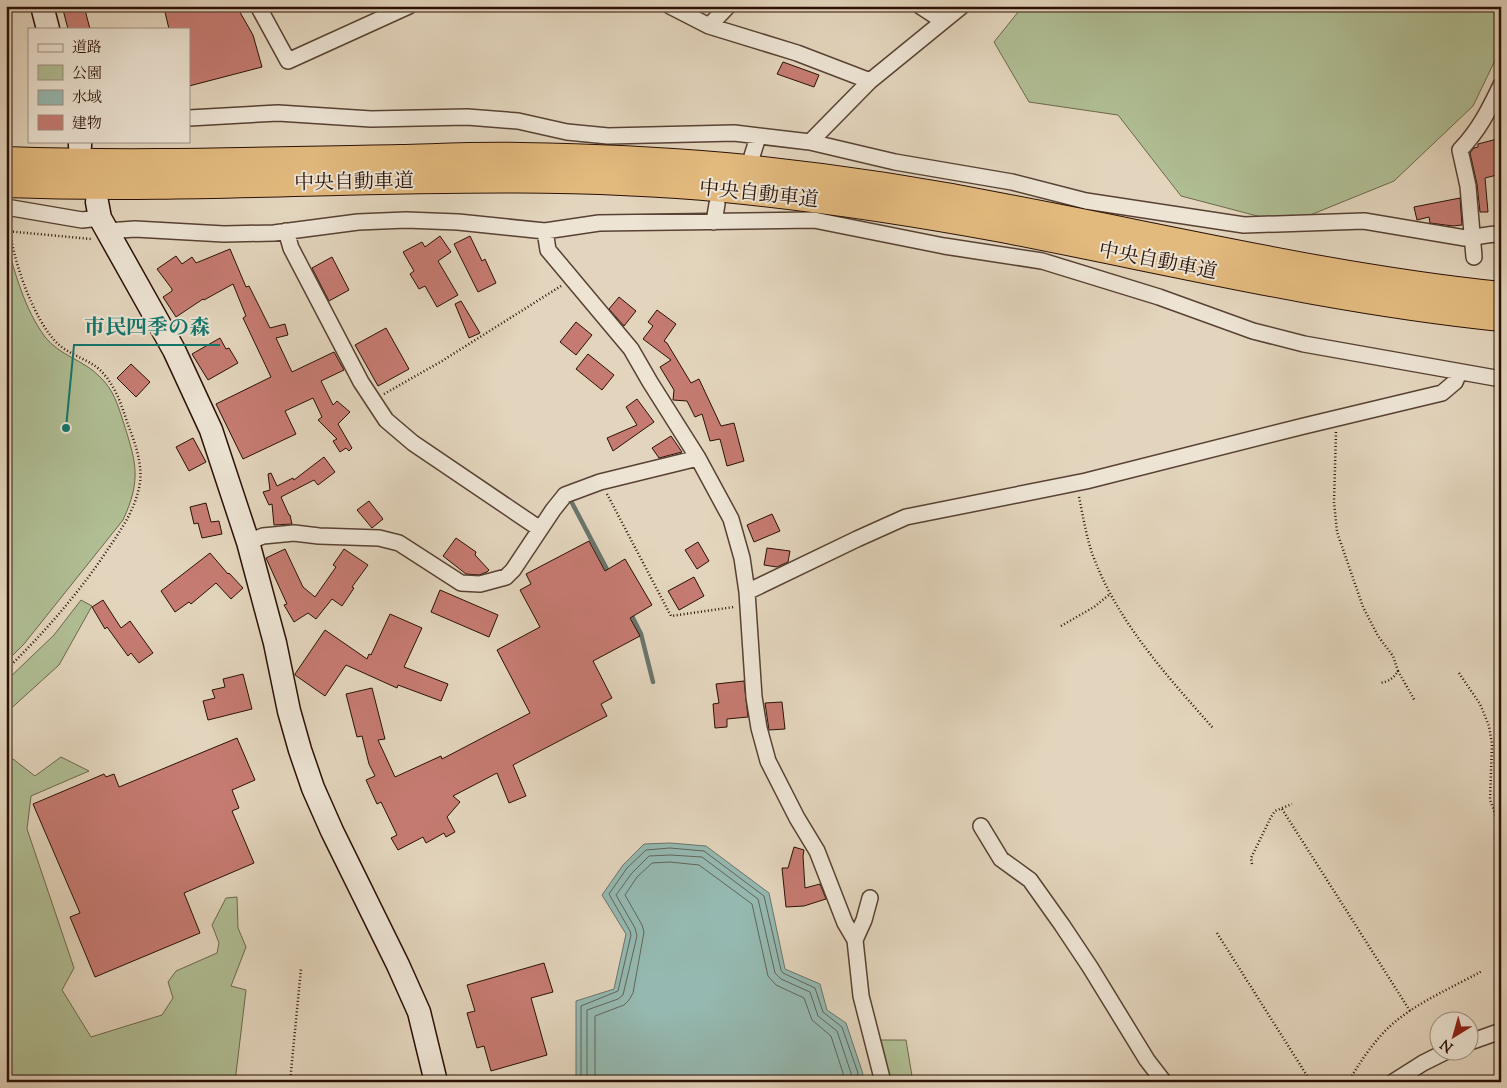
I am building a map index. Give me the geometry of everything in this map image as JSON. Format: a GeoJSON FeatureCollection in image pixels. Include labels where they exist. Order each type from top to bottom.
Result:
{"type":"FeatureCollection","features":[{"type":"Feature","properties":{"kind":"highway","name":"中央自動車道"},"geometry":{"type":"LineString","coordinates":[[6,161],[140,164],[519,157],[637,161],[727,168],[832,180],[919,193],[1006,208],[1343,275],[1501,296]]}},
{"type":"Feature","properties":{"kind":"highway","name":"中央自動車道"},"geometry":{"type":"LineString","coordinates":[[7,199],[60,185],[522,178],[637,182],[722,188],[832,200],[917,214],[1340,295],[1501,318]]}},
{"type":"Feature","properties":{"kind":"street"},"geometry":{"type":"LineString","coordinates":[[42,6],[48,28]]}},
{"type":"Feature","properties":{"kind":"street"},"geometry":{"type":"LineString","coordinates":[[258,6],[288,61],[409,6]]}},
{"type":"Feature","properties":{"kind":"street"},"geometry":{"type":"LineString","coordinates":[[670,6],[710,26],[798,53],[870,81]]}},
{"type":"Feature","properties":{"kind":"street"},"geometry":{"type":"LineString","coordinates":[[710,26],[728,6]]}},
{"type":"Feature","properties":{"kind":"street"},"geometry":{"type":"LineString","coordinates":[[920,6],[943,21]]}},
{"type":"Feature","properties":{"kind":"street"},"geometry":{"type":"LineString","coordinates":[[810,142],[870,81],[962,6]]}},
{"type":"Feature","properties":{"kind":"street"},"geometry":{"type":"LineString","coordinates":[[1474,257],[1474,238],[1471,229],[1468,186],[1460,150],[1475,135],[1501,85]]}},
{"type":"Feature","properties":{"kind":"street"},"geometry":{"type":"LineString","coordinates":[[190,118],[278,113],[371,119],[467,117],[518,121],[567,132],[608,136],[734,134],[810,142],[895,162],[1012,182],[1086,201],[1244,225],[1364,221],[1474,238],[1490,233],[1501,234]]}},
{"type":"Feature","properties":{"kind":"street"},"geometry":{"type":"LineString","coordinates":[[752,156],[758,137]]}},
{"type":"Feature","properties":{"kind":"street"},"geometry":{"type":"LineString","coordinates":[[7,199],[82,220],[135,229],[224,234],[286,232],[358,222],[406,220],[458,222],[545,231],[598,223],[814,220],[944,246],[1042,261],[1159,297],[1253,331],[1304,344],[1501,379]]}},
{"type":"Feature","properties":{"kind":"street"},"geometry":{"type":"LineString","coordinates":[[714,222],[717,204]]}},
{"type":"Feature","properties":{"kind":"street"},"geometry":{"type":"LineString","coordinates":[[104,223],[174,350],[211,430],[248,542],[275,643],[289,712],[310,780],[332,831],[419,1012],[436,1082]]}},
{"type":"Feature","properties":{"kind":"street"},"geometry":{"type":"LineString","coordinates":[[545,231],[548,250],[603,318],[631,349],[698,458],[731,519],[742,558],[747,598],[754,697],[759,728],[768,761],[797,818],[817,851],[844,923],[856,940]]}},
{"type":"Feature","properties":{"kind":"street"},"geometry":{"type":"LineString","coordinates":[[286,232],[291,248],[361,382],[386,420],[413,443],[540,529]]}},
{"type":"Feature","properties":{"kind":"street"},"geometry":{"type":"LineString","coordinates":[[747,598],[857,539],[906,517],[1076,483],[1442,393],[1455,382],[1459,373]]}},
{"type":"Feature","properties":{"kind":"street"},"geometry":{"type":"LineString","coordinates":[[248,542],[264,536],[294,533],[319,536],[379,538],[399,543],[462,583],[480,584],[506,577],[513,570],[565,495],[600,482],[698,458]]}},
{"type":"Feature","properties":{"kind":"street"},"geometry":{"type":"LineString","coordinates":[[981,826],[1001,859],[1030,880],[1090,967],[1147,1060],[1164,1082]]}},
{"type":"Feature","properties":{"kind":"street"},"geometry":{"type":"LineString","coordinates":[[870,898],[856,940],[861,996],[884,1082]]}},
{"type":"Feature","properties":{"kind":"street"},"geometry":{"type":"LineString","coordinates":[[1480,1039],[1501,1032]]}},
{"type":"Feature","properties":{"kind":"street"},"geometry":{"type":"LineString","coordinates":[[1393,1082],[1430,1060]]}},
{"type":"Feature","properties":{"kind":"path"},"geometry":{"type":"LineString","coordinates":[[6,670],[29,648],[70,602],[102,559],[127,521],[139,487],[136,445],[118,395],[110,381],[100,369],[62,348],[47,331],[36,310],[17,266],[8,231],[7,199]]}},
{"type":"Feature","properties":{"kind":"path"},"geometry":{"type":"LineString","coordinates":[[8,231],[104,223]]}},
{"type":"Feature","properties":{"kind":"path"},"geometry":{"type":"LineString","coordinates":[[373,401],[442,361],[572,279]]}},
{"type":"Feature","properties":{"kind":"path"},"geometry":{"type":"LineString","coordinates":[[1337,418],[1334,502],[1338,532],[1363,607],[1378,636],[1393,656],[1398,671],[1415,701]]}},
{"type":"Feature","properties":{"kind":"path"},"geometry":{"type":"LineString","coordinates":[[600,482],[670,616],[747,598]]}},
{"type":"Feature","properties":{"kind":"path"},"geometry":{"type":"LineString","coordinates":[[1076,483],[1092,553],[1115,604],[1166,674],[1213,728]]}},
{"type":"Feature","properties":{"kind":"path"},"geometry":{"type":"LineString","coordinates":[[1061,626],[1094,607],[1110,594]]}},
{"type":"Feature","properties":{"kind":"path"},"geometry":{"type":"LineString","coordinates":[[1379,683],[1388,682],[1395,677],[1398,671]]}},
{"type":"Feature","properties":{"kind":"path"},"geometry":{"type":"LineString","coordinates":[[1459,673],[1480,704],[1488,726],[1492,744],[1490,800],[1501,829]]}},
{"type":"Feature","properties":{"kind":"path"},"geometry":{"type":"LineString","coordinates":[[1252,864],[1251,858],[1270,817],[1275,812],[1292,804]]}},
{"type":"Feature","properties":{"kind":"path"},"geometry":{"type":"LineString","coordinates":[[1282,809],[1410,1011]]}},
{"type":"Feature","properties":{"kind":"path"},"geometry":{"type":"LineString","coordinates":[[1217,933],[1311,1082]]}},
{"type":"Feature","properties":{"kind":"path"},"geometry":{"type":"LineString","coordinates":[[290,1082],[301,969]]}},
{"type":"Feature","properties":{"kind":"path"},"geometry":{"type":"LineString","coordinates":[[1348,1082],[1363,1056],[1380,1037],[1410,1011],[1482,971]]}},
{"type":"Feature","properties":{"kind":"green space"},"geometry":{"type":"Polygon","coordinates":[[[1023,6],[1499,6],[1501,14],[1501,48],[1473,106],[1394,181],[1288,224],[1181,196],[1118,115],[1029,102],[994,42],[1023,6]]]}},
{"type":"Feature","properties":{"kind":"green space"},"geometry":{"type":"Polygon","coordinates":[[[6,242],[26,303],[45,337],[58,349],[94,371],[112,392],[128,435],[134,460],[135,481],[129,506],[123,520],[24,644],[6,662],[6,242]]]}},
{"type":"Feature","properties":{"kind":"green space"},"geometry":{"type":"Polygon","coordinates":[[[81,600],[92,606],[59,665],[6,713],[6,681],[54,635],[81,600]]]}},
{"type":"Feature","properties":{"kind":"green space"},"geometry":{"type":"Polygon","coordinates":[[[61,757],[89,771],[31,796],[27,829],[74,968],[62,990],[91,1037],[162,1015],[173,998],[168,982],[176,971],[217,953],[219,943],[212,925],[226,898],[237,897],[238,928],[246,947],[231,986],[246,990],[235,1082],[6,1082],[6,766],[13,759],[35,776],[61,757]]]}},
{"type":"Feature","properties":{"kind":"green space"},"geometry":{"type":"Polygon","coordinates":[[[881,1040],[906,1040],[913,1082],[891,1082],[881,1040]]]}},
{"type":"Feature","properties":{"kind":"water"},"geometry":{"type":"Polygon","coordinates":[[[670,843],[706,846],[769,893],[785,969],[820,984],[827,1010],[846,1023],[863,1074],[860,1082],[576,1082],[576,1001],[614,989],[626,934],[602,895],[623,865],[644,844],[670,843]]]}},
{"type":"Feature","properties":{"kind":"building"},"geometry":{"type":"Polygon","coordinates":[[[62,6],[84,6],[90,28],[68,28],[62,6]]]}},
{"type":"Feature","properties":{"kind":"building"},"geometry":{"type":"Polygon","coordinates":[[[168,6],[227,6],[228,9],[237,7],[253,35],[262,67],[190,86],[190,28],[169,28],[165,12],[169,10],[168,6]]]}},
{"type":"Feature","properties":{"kind":"building"},"geometry":{"type":"Polygon","coordinates":[[[783,62],[819,75],[814,87],[777,74],[783,62]]]}},
{"type":"Feature","properties":{"kind":"building"},"geometry":{"type":"Polygon","coordinates":[[[1501,138],[1501,174],[1485,178],[1488,212],[1480,212],[1477,184],[1470,153],[1474,148],[1478,147],[1478,144],[1501,138]]]}},
{"type":"Feature","properties":{"kind":"building"},"geometry":{"type":"Polygon","coordinates":[[[1460,198],[1462,225],[1453,226],[1430,223],[1429,217],[1417,220],[1414,207],[1460,198]]]}},
{"type":"Feature","properties":{"kind":"building"},"geometry":{"type":"Polygon","coordinates":[[[440,236],[451,252],[438,261],[458,295],[437,307],[425,286],[419,289],[410,274],[414,271],[403,252],[422,242],[425,247],[440,236]]]}},
{"type":"Feature","properties":{"kind":"building"},"geometry":{"type":"Polygon","coordinates":[[[470,236],[482,261],[485,259],[496,283],[478,292],[454,244],[470,236]]]}},
{"type":"Feature","properties":{"kind":"building"},"geometry":{"type":"Polygon","coordinates":[[[230,249],[246,287],[249,286],[270,328],[285,324],[288,335],[276,338],[292,372],[334,352],[344,370],[321,381],[333,405],[337,401],[350,412],[338,424],[352,448],[349,451],[346,448],[340,452],[333,441],[337,439],[318,420],[322,417],[313,398],[285,411],[296,434],[243,459],[216,404],[271,377],[243,318],[246,316],[233,284],[203,299],[176,317],[163,297],[172,289],[157,269],[176,256],[182,264],[192,257],[196,263],[230,249]]]}},
{"type":"Feature","properties":{"kind":"building"},"geometry":{"type":"Polygon","coordinates":[[[332,257],[349,290],[329,301],[312,268],[332,257]]]}},
{"type":"Feature","properties":{"kind":"building"},"geometry":{"type":"Polygon","coordinates":[[[619,297],[636,311],[624,326],[609,309],[619,297]]]}},
{"type":"Feature","properties":{"kind":"building"},"geometry":{"type":"Polygon","coordinates":[[[461,301],[480,333],[469,338],[455,304],[461,301]]]}},
{"type":"Feature","properties":{"kind":"building"},"geometry":{"type":"Polygon","coordinates":[[[657,310],[676,324],[664,341],[691,383],[699,379],[721,426],[734,423],[744,461],[727,466],[720,439],[710,441],[702,414],[695,417],[687,401],[673,400],[674,390],[660,367],[671,360],[643,339],[653,326],[648,322],[657,310]]]}},
{"type":"Feature","properties":{"kind":"building"},"geometry":{"type":"Polygon","coordinates":[[[576,322],[592,335],[576,355],[560,342],[576,322]]]}},
{"type":"Feature","properties":{"kind":"building"},"geometry":{"type":"Polygon","coordinates":[[[386,328],[409,369],[378,386],[355,345],[386,328]]]}},
{"type":"Feature","properties":{"kind":"building"},"geometry":{"type":"Polygon","coordinates":[[[220,338],[226,349],[229,348],[238,363],[208,380],[192,354],[220,338]]]}},
{"type":"Feature","properties":{"kind":"building"},"geometry":{"type":"Polygon","coordinates":[[[588,354],[614,375],[602,390],[576,369],[588,354]]]}},
{"type":"Feature","properties":{"kind":"building"},"geometry":{"type":"Polygon","coordinates":[[[131,364],[150,382],[136,397],[117,378],[131,364]]]}},
{"type":"Feature","properties":{"kind":"building"},"geometry":{"type":"Polygon","coordinates":[[[637,399],[654,422],[613,451],[607,438],[637,425],[626,407],[637,399]]]}},
{"type":"Feature","properties":{"kind":"building"},"geometry":{"type":"Polygon","coordinates":[[[671,436],[682,452],[659,458],[652,448],[671,436]]]}},
{"type":"Feature","properties":{"kind":"building"},"geometry":{"type":"Polygon","coordinates":[[[193,438],[206,462],[189,471],[176,447],[193,438]]]}},
{"type":"Feature","properties":{"kind":"building"},"geometry":{"type":"Polygon","coordinates":[[[324,457],[335,472],[318,485],[314,480],[281,497],[290,515],[292,524],[274,525],[272,504],[269,505],[263,492],[270,490],[268,474],[271,473],[277,486],[293,478],[294,480],[324,457]]]}},
{"type":"Feature","properties":{"kind":"building"},"geometry":{"type":"Polygon","coordinates":[[[369,501],[383,519],[372,528],[357,510],[369,501]]]}},
{"type":"Feature","properties":{"kind":"building"},"geometry":{"type":"Polygon","coordinates":[[[206,503],[211,522],[219,521],[222,534],[202,538],[198,523],[194,524],[190,507],[206,503]]]}},
{"type":"Feature","properties":{"kind":"building"},"geometry":{"type":"Polygon","coordinates":[[[772,514],[780,531],[754,542],[747,525],[772,514]]]}},
{"type":"Feature","properties":{"kind":"building"},"geometry":{"type":"Polygon","coordinates":[[[456,538],[476,552],[475,555],[489,570],[487,572],[479,575],[466,574],[443,556],[456,538]]]}},
{"type":"Feature","properties":{"kind":"building"},"geometry":{"type":"Polygon","coordinates":[[[589,541],[605,571],[625,559],[652,605],[630,618],[640,636],[593,661],[612,698],[601,704],[607,716],[513,765],[526,796],[509,803],[497,773],[453,796],[460,802],[447,817],[455,832],[446,837],[444,833],[426,843],[423,837],[398,850],[391,838],[397,835],[381,802],[377,804],[366,780],[375,776],[369,764],[362,736],[357,737],[346,694],[372,688],[385,739],[378,740],[395,777],[441,756],[442,759],[530,713],[497,650],[540,627],[520,590],[531,584],[526,574],[589,541]]]}},
{"type":"Feature","properties":{"kind":"building"},"geometry":{"type":"Polygon","coordinates":[[[698,542],[709,561],[697,569],[685,550],[698,542]]]}},
{"type":"Feature","properties":{"kind":"building"},"geometry":{"type":"Polygon","coordinates":[[[767,548],[790,551],[788,562],[777,567],[764,565],[767,548]]]}},
{"type":"Feature","properties":{"kind":"building"},"geometry":{"type":"Polygon","coordinates":[[[285,549],[303,587],[315,597],[336,567],[333,565],[344,549],[368,565],[352,587],[354,588],[342,606],[332,599],[316,619],[308,613],[294,622],[284,605],[287,604],[266,558],[285,549]]]}},
{"type":"Feature","properties":{"kind":"building"},"geometry":{"type":"Polygon","coordinates":[[[210,553],[243,588],[231,599],[216,583],[191,604],[189,602],[175,612],[161,591],[210,553]]]}},
{"type":"Feature","properties":{"kind":"building"},"geometry":{"type":"Polygon","coordinates":[[[694,577],[704,596],[679,610],[668,591],[694,577]]]}},
{"type":"Feature","properties":{"kind":"building"},"geometry":{"type":"Polygon","coordinates":[[[440,590],[498,615],[489,637],[431,612],[440,590]]]}},
{"type":"Feature","properties":{"kind":"building"},"geometry":{"type":"Polygon","coordinates":[[[103,600],[121,628],[130,621],[153,653],[139,663],[131,653],[128,656],[107,627],[105,629],[92,607],[103,600]]]}},
{"type":"Feature","properties":{"kind":"building"},"geometry":{"type":"Polygon","coordinates":[[[390,614],[422,628],[404,667],[448,684],[441,701],[398,685],[397,688],[346,665],[325,696],[295,675],[325,630],[367,659],[369,654],[371,655],[390,614]]]}},
{"type":"Feature","properties":{"kind":"building"},"geometry":{"type":"Polygon","coordinates":[[[243,674],[252,709],[208,720],[203,701],[215,698],[212,690],[225,687],[223,679],[243,674]]]}},
{"type":"Feature","properties":{"kind":"building"},"geometry":{"type":"Polygon","coordinates":[[[744,681],[748,717],[727,719],[727,727],[715,728],[713,704],[719,703],[716,684],[744,681]]]}},
{"type":"Feature","properties":{"kind":"building"},"geometry":{"type":"Polygon","coordinates":[[[782,702],[785,729],[769,730],[765,703],[782,702]]]}},
{"type":"Feature","properties":{"kind":"building"},"geometry":{"type":"Polygon","coordinates":[[[237,738],[255,780],[232,790],[239,808],[232,811],[254,863],[184,893],[200,933],[95,977],[70,917],[80,913],[33,804],[104,774],[106,777],[114,774],[119,787],[237,738]]]}},
{"type":"Feature","properties":{"kind":"building"},"geometry":{"type":"Polygon","coordinates":[[[794,847],[804,850],[805,888],[820,884],[826,899],[804,906],[786,907],[782,868],[788,868],[794,847]]]}},
{"type":"Feature","properties":{"kind":"building"},"geometry":{"type":"Polygon","coordinates":[[[544,963],[553,992],[531,998],[547,1055],[491,1071],[484,1046],[477,1048],[467,1013],[475,1011],[467,985],[544,963]]]}},
{"type":"Feature","properties":{"kind":"waterway"},"geometry":{"type":"LineString","coordinates":[[571,501],[610,575]]}},
{"type":"Feature","properties":{"kind":"waterway"},"geometry":{"type":"LineString","coordinates":[[630,612],[641,634],[653,682]]}},
{"type":"Feature","properties":{"kind":"place","name":"市民四季の森"},"geometry":{"type":"Point","coordinates":[66,428]}}]}
